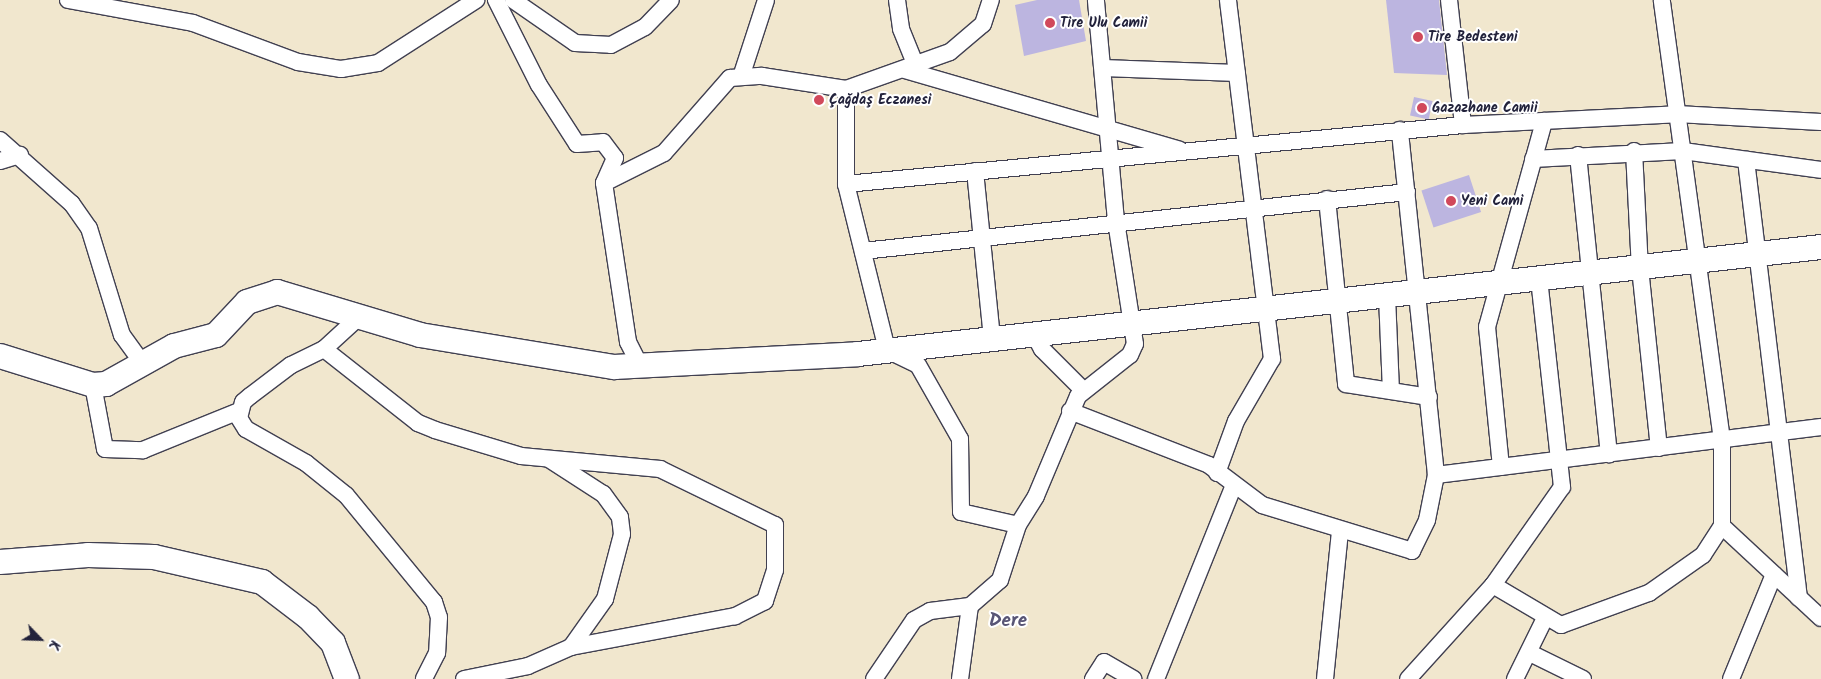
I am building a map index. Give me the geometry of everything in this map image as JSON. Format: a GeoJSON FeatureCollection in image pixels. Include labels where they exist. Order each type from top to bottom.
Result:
{"type":"FeatureCollection","features":[{"type":"Feature","properties":{"kind":"street"},"geometry":{"type":"LineString","coordinates":[[73,1],[193,23],[298,62],[341,69],[378,63],[476,0]]}},
{"type":"Feature","properties":{"kind":"street"},"geometry":{"type":"LineString","coordinates":[[496,0],[539,85],[577,144],[603,142],[615,158],[604,183],[628,342],[640,366]]}},
{"type":"Feature","properties":{"kind":"street"},"geometry":{"type":"LineString","coordinates":[[513,0],[575,43],[611,45],[645,27],[671,0]]}},
{"type":"Feature","properties":{"kind":"street"},"geometry":{"type":"LineString","coordinates":[[741,77],[766,0]]}},
{"type":"Feature","properties":{"kind":"street"},"geometry":{"type":"LineString","coordinates":[[896,0],[911,68]]}},
{"type":"Feature","properties":{"kind":"street"},"geometry":{"type":"LineString","coordinates":[[604,183],[664,153],[730,78],[762,76],[846,89],[911,68],[950,52],[983,24],[991,0]]}},
{"type":"Feature","properties":{"kind":"street"},"geometry":{"type":"LineString","coordinates":[[874,679],[914,620],[930,611],[970,606],[1000,580],[1018,525],[1036,496],[1070,411],[1083,390],[1130,355],[1136,344],[1116,221],[1112,158],[1096,0]]}},
{"type":"Feature","properties":{"kind":"street"},"geometry":{"type":"LineString","coordinates":[[1218,473],[1236,421],[1272,359],[1263,308],[1228,0]]}},
{"type":"Feature","properties":{"kind":"street"},"geometry":{"type":"LineString","coordinates":[[1449,0],[1463,125]]}},
{"type":"Feature","properties":{"kind":"street"},"geometry":{"type":"LineString","coordinates":[[1493,585],[1545,618],[1561,625],[1649,593],[1702,555],[1722,526],[1722,440],[1696,261],[1662,0]]}},
{"type":"Feature","properties":{"kind":"street"},"geometry":{"type":"LineString","coordinates":[[911,68],[1192,153]]}},
{"type":"Feature","properties":{"kind":"street"},"geometry":{"type":"LineString","coordinates":[[1102,68],[1237,73]]}},
{"type":"Feature","properties":{"kind":"street"},"geometry":{"type":"LineString","coordinates":[[846,89],[846,184],[887,350]]}},
{"type":"Feature","properties":{"kind":"street"},"geometry":{"type":"LineString","coordinates":[[846,184],[1112,158],[1246,148],[1400,130],[1463,125],[1677,114],[1821,122]]}},
{"type":"Feature","properties":{"kind":"street"},"geometry":{"type":"LineString","coordinates":[[1501,467],[1487,327],[1544,121]]}},
{"type":"Feature","properties":{"kind":"street"},"geometry":{"type":"LineString","coordinates":[[1070,411],[1209,465],[1233,487],[1262,506],[1412,551],[1427,520],[1436,475],[1400,130]]}},
{"type":"Feature","properties":{"kind":"street"},"geometry":{"type":"LineString","coordinates":[[0,140],[20,155],[72,204],[89,228],[122,335],[144,364]]}},
{"type":"Feature","properties":{"kind":"street"},"geometry":{"type":"LineString","coordinates":[[1533,159],[1634,151],[1683,151],[1821,170]]}},
{"type":"Feature","properties":{"kind":"street"},"geometry":{"type":"LineString","coordinates":[[1634,151],[1640,268],[1659,448]]}},
{"type":"Feature","properties":{"kind":"street"},"geometry":{"type":"LineString","coordinates":[[0,161],[20,155]]}},
{"type":"Feature","properties":{"kind":"street"},"geometry":{"type":"LineString","coordinates":[[1578,155],[1609,454]]}},
{"type":"Feature","properties":{"kind":"street"},"geometry":{"type":"LineString","coordinates":[[1746,160],[1755,255],[1780,432],[1799,598]]}},
{"type":"Feature","properties":{"kind":"street"},"geometry":{"type":"LineString","coordinates":[[975,171],[992,339]]}},
{"type":"Feature","properties":{"kind":"street"},"geometry":{"type":"LineString","coordinates":[[863,251],[1252,206],[1407,192]]}},
{"type":"Feature","properties":{"kind":"street"},"geometry":{"type":"LineString","coordinates":[[1327,199],[1346,384],[1428,397]]}},
{"type":"Feature","properties":{"kind":"street"},"geometry":{"type":"LineString","coordinates":[[0,356],[93,385],[119,380],[174,346],[216,335],[247,302],[266,293],[290,293],[360,316],[484,349],[614,367],[640,366],[887,350],[1035,336],[1263,308],[1418,293],[1821,247]]}},
{"type":"Feature","properties":{"kind":"street"},"geometry":{"type":"LineString","coordinates":[[1408,679],[1493,585],[1562,487],[1539,279]]}},
{"type":"Feature","properties":{"kind":"street"},"geometry":{"type":"LineString","coordinates":[[1387,296],[1391,391]]}},
{"type":"Feature","properties":{"kind":"street"},"geometry":{"type":"LineString","coordinates":[[93,385],[106,449],[142,450],[239,411],[250,396],[291,365],[324,348],[360,316]]}},
{"type":"Feature","properties":{"kind":"street"},"geometry":{"type":"LineString","coordinates":[[1035,336],[1042,349],[1083,390]]}},
{"type":"Feature","properties":{"kind":"street"},"geometry":{"type":"LineString","coordinates":[[324,348],[418,423],[521,456],[660,470],[775,525],[775,570],[765,601],[735,616],[571,646],[528,666],[464,679]]}},
{"type":"Feature","properties":{"kind":"street"},"geometry":{"type":"LineString","coordinates":[[887,350],[918,365],[960,439],[961,512],[1018,525]]}},
{"type":"Feature","properties":{"kind":"street"},"geometry":{"type":"LineString","coordinates":[[239,411],[246,429],[306,463],[346,495],[434,602],[439,617],[437,652],[424,679]]}},
{"type":"Feature","properties":{"kind":"street"},"geometry":{"type":"LineString","coordinates":[[1436,475],[1821,427]]}},
{"type":"Feature","properties":{"kind":"street"},"geometry":{"type":"LineString","coordinates":[[550,459],[603,494],[620,517],[622,534],[605,599],[571,646]]}},
{"type":"Feature","properties":{"kind":"street"},"geometry":{"type":"LineString","coordinates":[[1156,679],[1233,487]]}},
{"type":"Feature","properties":{"kind":"street"},"geometry":{"type":"LineString","coordinates":[[1722,526],[1821,618]]}},
{"type":"Feature","properties":{"kind":"street"},"geometry":{"type":"LineString","coordinates":[[1326,679],[1340,530]]}},
{"type":"Feature","properties":{"kind":"street"},"geometry":{"type":"LineString","coordinates":[[0,562],[88,554],[154,557],[262,582],[308,617],[333,643],[347,679]]}},
{"type":"Feature","properties":{"kind":"street"},"geometry":{"type":"LineString","coordinates":[[1731,679],[1774,574]]}},
{"type":"Feature","properties":{"kind":"street"},"geometry":{"type":"LineString","coordinates":[[960,679],[970,606]]}},
{"type":"Feature","properties":{"kind":"street"},"geometry":{"type":"LineString","coordinates":[[1515,679],[1530,653],[1545,618]]}},
{"type":"Feature","properties":{"kind":"street"},"geometry":{"type":"LineString","coordinates":[[1530,653],[1583,679]]}},
{"type":"Feature","properties":{"kind":"street"},"geometry":{"type":"LineString","coordinates":[[1093,679],[1104,662],[1133,679]]}},
{"type":"Feature","properties":{"kind":"building","name":"Tire Ulu Camii"},"geometry":{"type":"Polygon","coordinates":[[[1037,0],[1079,0],[1086,41],[1024,56],[1015,5],[1037,0]]]}},
{"type":"Feature","properties":{"kind":"building","name":"Tire Bedesteni"},"geometry":{"type":"Polygon","coordinates":[[[1386,0],[1439,0],[1447,75],[1394,73],[1386,0]]]}},
{"type":"Feature","properties":{"kind":"building","name":"Gazazhane Camii"},"geometry":{"type":"Polygon","coordinates":[[[1414,97],[1433,101],[1429,120],[1410,116],[1414,97]]]}},
{"type":"Feature","properties":{"kind":"building","name":"Yeni Cami"},"geometry":{"type":"Polygon","coordinates":[[[1469,175],[1481,212],[1433,228],[1421,190],[1469,175]]]}},
{"type":"Feature","properties":{"kind":"place","name":"Tire Ulu Camii"},"geometry":{"type":"Point","coordinates":[1050,23]}},
{"type":"Feature","properties":{"kind":"place","name":"Tire Bedesteni"},"geometry":{"type":"Point","coordinates":[1418,37]}},
{"type":"Feature","properties":{"kind":"place","name":"Çağdaş Eczanesi"},"geometry":{"type":"Point","coordinates":[819,100]}},
{"type":"Feature","properties":{"kind":"place","name":"Gazazhane Camii"},"geometry":{"type":"Point","coordinates":[1422,108]}},
{"type":"Feature","properties":{"kind":"place","name":"Yeni Cami"},"geometry":{"type":"Point","coordinates":[1451,201]}},
{"type":"Feature","properties":{"kind":"district","name":"Dere"},"geometry":{"type":"Point","coordinates":[1008,622]}}]}
